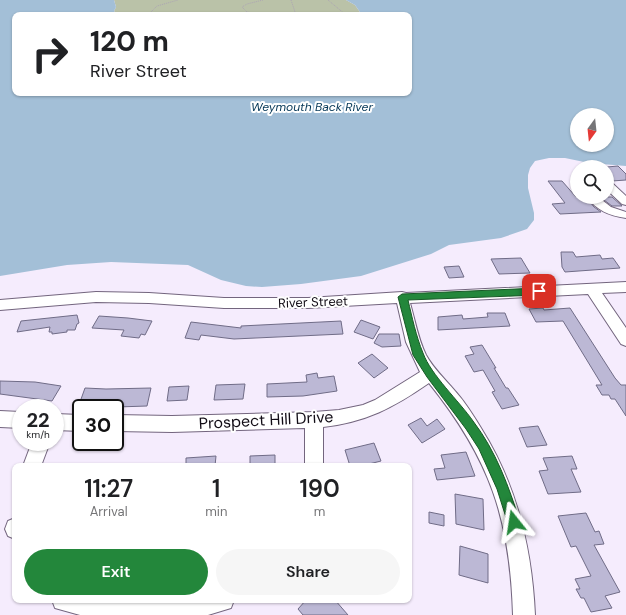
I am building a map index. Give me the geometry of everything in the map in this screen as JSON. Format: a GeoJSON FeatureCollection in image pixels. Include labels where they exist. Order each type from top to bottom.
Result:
{"type":"FeatureCollection","features":[{"type":"Feature","properties":{"kind":"street"},"geometry":{"type":"LineString","coordinates":[[614,191],[626,202]]}},
{"type":"Feature","properties":{"kind":"street"},"geometry":{"type":"LineString","coordinates":[[600,204],[604,208],[618,214],[626,214]]}},
{"type":"Feature","properties":{"kind":"street","name":"River Street"},"geometry":{"type":"LineString","coordinates":[[0,305],[96,297],[269,304],[402,297],[592,290],[626,287]]}},
{"type":"Feature","properties":{"kind":"street"},"geometry":{"type":"LineString","coordinates":[[592,290],[626,340]]}},
{"type":"Feature","properties":{"kind":"street"},"geometry":{"type":"LineString","coordinates":[[402,297],[418,355],[430,374],[470,425],[483,446],[503,488],[520,549],[524,615]]}},
{"type":"Feature","properties":{"kind":"street","name":"Prospect Hill Drive"},"geometry":{"type":"LineString","coordinates":[[124,423],[172,424],[314,420],[351,415],[375,407],[406,391],[430,374]]}},
{"type":"Feature","properties":{"kind":"street"},"geometry":{"type":"LineString","coordinates":[[0,419],[12,420]]}},
{"type":"Feature","properties":{"kind":"street"},"geometry":{"type":"LineString","coordinates":[[314,420],[314,463]]}},
{"type":"Feature","properties":{"kind":"street"},"geometry":{"type":"LineString","coordinates":[[33,463],[38,451]]}},
{"type":"Feature","properties":{"kind":"street"},"geometry":{"type":"LineString","coordinates":[[73,603],[116,609],[167,611],[194,608],[212,603]]}},
{"type":"Feature","properties":{"kind":"path"},"geometry":{"type":"LineString","coordinates":[[150,12],[152,8],[159,4],[178,0]]}},
{"type":"Feature","properties":{"kind":"path"},"geometry":{"type":"LineString","coordinates":[[247,12],[242,7],[246,4],[263,0]]}},
{"type":"Feature","properties":{"kind":"path"},"geometry":{"type":"LineString","coordinates":[[290,0],[295,12]]}},
{"type":"Feature","properties":{"kind":"path"},"geometry":{"type":"LineString","coordinates":[[328,0],[342,12]]}},
{"type":"Feature","properties":{"kind":"green space"},"geometry":{"type":"Polygon","coordinates":[[[114,0],[346,0],[355,5],[360,12],[115,12],[116,7],[114,0]]]}},
{"type":"Feature","properties":{"kind":"water","name":"Weymouth Back River"},"geometry":{"type":"Polygon","coordinates":[[[0,0],[114,0],[116,7],[115,12],[12,12],[12,96],[412,96],[412,12],[360,12],[355,5],[346,0],[626,0],[626,166],[614,165],[614,160],[575,160],[565,158],[549,158],[535,161],[530,168],[528,175],[528,188],[534,213],[534,220],[527,229],[501,238],[449,245],[431,254],[361,276],[301,284],[262,287],[246,286],[221,280],[188,265],[111,262],[67,265],[0,276],[0,0]]]}},
{"type":"Feature","properties":{"kind":"building"},"geometry":{"type":"Polygon","coordinates":[[[614,166],[618,166],[626,174],[626,180],[614,181],[614,166]]]}},
{"type":"Feature","properties":{"kind":"building"},"geometry":{"type":"Polygon","coordinates":[[[548,181],[562,181],[570,190],[570,204],[592,204],[601,212],[560,214],[552,204],[565,203],[548,181]]]}},
{"type":"Feature","properties":{"kind":"building"},"geometry":{"type":"Polygon","coordinates":[[[614,199],[622,206],[612,206],[609,204],[614,204],[614,199]]]}},
{"type":"Feature","properties":{"kind":"building"},"geometry":{"type":"Polygon","coordinates":[[[561,252],[573,252],[576,257],[600,255],[602,259],[613,258],[620,268],[565,272],[562,267],[561,252]]]}},
{"type":"Feature","properties":{"kind":"building"},"geometry":{"type":"Polygon","coordinates":[[[521,258],[530,273],[499,274],[491,259],[521,258]]]}},
{"type":"Feature","properties":{"kind":"building"},"geometry":{"type":"Polygon","coordinates":[[[459,266],[464,277],[449,278],[444,267],[459,266]]]}},
{"type":"Feature","properties":{"kind":"building"},"geometry":{"type":"Polygon","coordinates":[[[543,308],[544,310],[570,308],[615,378],[621,385],[626,385],[626,416],[615,399],[611,399],[609,395],[602,395],[596,385],[602,385],[563,321],[536,322],[529,309],[543,308]]]}},
{"type":"Feature","properties":{"kind":"building"},"geometry":{"type":"Polygon","coordinates":[[[487,313],[505,313],[510,326],[438,330],[438,317],[462,315],[463,319],[488,317],[487,313]]]}},
{"type":"Feature","properties":{"kind":"building"},"geometry":{"type":"Polygon","coordinates":[[[77,315],[79,323],[77,324],[75,330],[67,330],[67,332],[52,334],[52,332],[49,332],[50,327],[17,332],[21,321],[77,315]]]}},
{"type":"Feature","properties":{"kind":"building"},"geometry":{"type":"Polygon","coordinates":[[[99,316],[152,321],[145,335],[141,334],[139,338],[121,336],[124,330],[92,328],[99,316]]]}},
{"type":"Feature","properties":{"kind":"building"},"geometry":{"type":"Polygon","coordinates":[[[361,320],[380,327],[373,339],[354,332],[361,320]]]}},
{"type":"Feature","properties":{"kind":"building"},"geometry":{"type":"Polygon","coordinates":[[[341,321],[343,334],[234,339],[201,335],[199,340],[185,338],[191,322],[241,328],[241,326],[341,321]]]}},
{"type":"Feature","properties":{"kind":"building"},"geometry":{"type":"Polygon","coordinates":[[[379,334],[399,334],[401,346],[382,347],[374,343],[379,334]]]}},
{"type":"Feature","properties":{"kind":"building"},"geometry":{"type":"Polygon","coordinates":[[[482,345],[506,388],[508,388],[519,405],[502,409],[492,392],[495,391],[483,370],[474,372],[465,356],[474,354],[470,347],[482,345]]]}},
{"type":"Feature","properties":{"kind":"building"},"geometry":{"type":"Polygon","coordinates":[[[372,354],[388,368],[374,378],[358,363],[372,354]]]}},
{"type":"Feature","properties":{"kind":"building"},"geometry":{"type":"Polygon","coordinates":[[[317,373],[318,378],[334,376],[337,391],[303,396],[267,397],[267,384],[307,382],[306,375],[317,373]]]}},
{"type":"Feature","properties":{"kind":"building"},"geometry":{"type":"Polygon","coordinates":[[[0,381],[35,382],[61,386],[53,399],[37,399],[0,394],[0,381]]]}},
{"type":"Feature","properties":{"kind":"building"},"geometry":{"type":"Polygon","coordinates":[[[245,384],[243,399],[214,400],[216,385],[245,384]]]}},
{"type":"Feature","properties":{"kind":"building"},"geometry":{"type":"Polygon","coordinates":[[[189,386],[187,400],[167,401],[169,387],[189,386]]]}},
{"type":"Feature","properties":{"kind":"building"},"geometry":{"type":"Polygon","coordinates":[[[85,388],[151,388],[147,406],[124,407],[124,399],[81,399],[85,388]]]}},
{"type":"Feature","properties":{"kind":"building"},"geometry":{"type":"Polygon","coordinates":[[[421,418],[427,426],[437,419],[445,429],[422,443],[408,425],[421,418]]]}},
{"type":"Feature","properties":{"kind":"building"},"geometry":{"type":"Polygon","coordinates":[[[538,426],[547,445],[527,447],[519,428],[538,426]]]}},
{"type":"Feature","properties":{"kind":"building"},"geometry":{"type":"Polygon","coordinates":[[[374,443],[381,461],[373,463],[349,463],[345,450],[374,443]]]}},
{"type":"Feature","properties":{"kind":"building"},"geometry":{"type":"Polygon","coordinates":[[[466,452],[475,476],[437,480],[434,469],[445,468],[441,455],[466,452]]]}},
{"type":"Feature","properties":{"kind":"building"},"geometry":{"type":"Polygon","coordinates":[[[275,455],[275,463],[250,463],[250,456],[275,455]]]}},
{"type":"Feature","properties":{"kind":"building"},"geometry":{"type":"Polygon","coordinates":[[[216,456],[215,463],[186,463],[186,458],[216,456]]]}},
{"type":"Feature","properties":{"kind":"building"},"geometry":{"type":"Polygon","coordinates":[[[572,456],[577,469],[571,469],[581,492],[548,494],[539,471],[548,470],[543,458],[572,456]]]}},
{"type":"Feature","properties":{"kind":"building"},"geometry":{"type":"Polygon","coordinates":[[[455,494],[483,499],[484,530],[456,524],[455,494]]]}},
{"type":"Feature","properties":{"kind":"building"},"geometry":{"type":"Polygon","coordinates":[[[429,512],[444,515],[444,526],[429,523],[429,512]]]}},
{"type":"Feature","properties":{"kind":"building"},"geometry":{"type":"Polygon","coordinates":[[[586,513],[595,532],[599,531],[604,544],[594,545],[620,592],[605,596],[612,608],[591,612],[584,598],[581,598],[576,589],[580,589],[575,579],[591,576],[576,546],[571,547],[558,516],[586,513]]]}},
{"type":"Feature","properties":{"kind":"building"},"geometry":{"type":"Polygon","coordinates":[[[460,546],[488,554],[488,583],[459,575],[460,546]]]}},
{"type":"Feature","properties":{"kind":"building"},"geometry":{"type":"Polygon","coordinates":[[[303,603],[338,603],[348,615],[303,615],[298,609],[303,603]]]}},
{"type":"Feature","properties":{"kind":"route"},"geometry":{"type":"LineString","coordinates":[[514,522],[503,488],[483,446],[470,425],[430,374],[418,355],[402,297],[539,291]]}}]}
